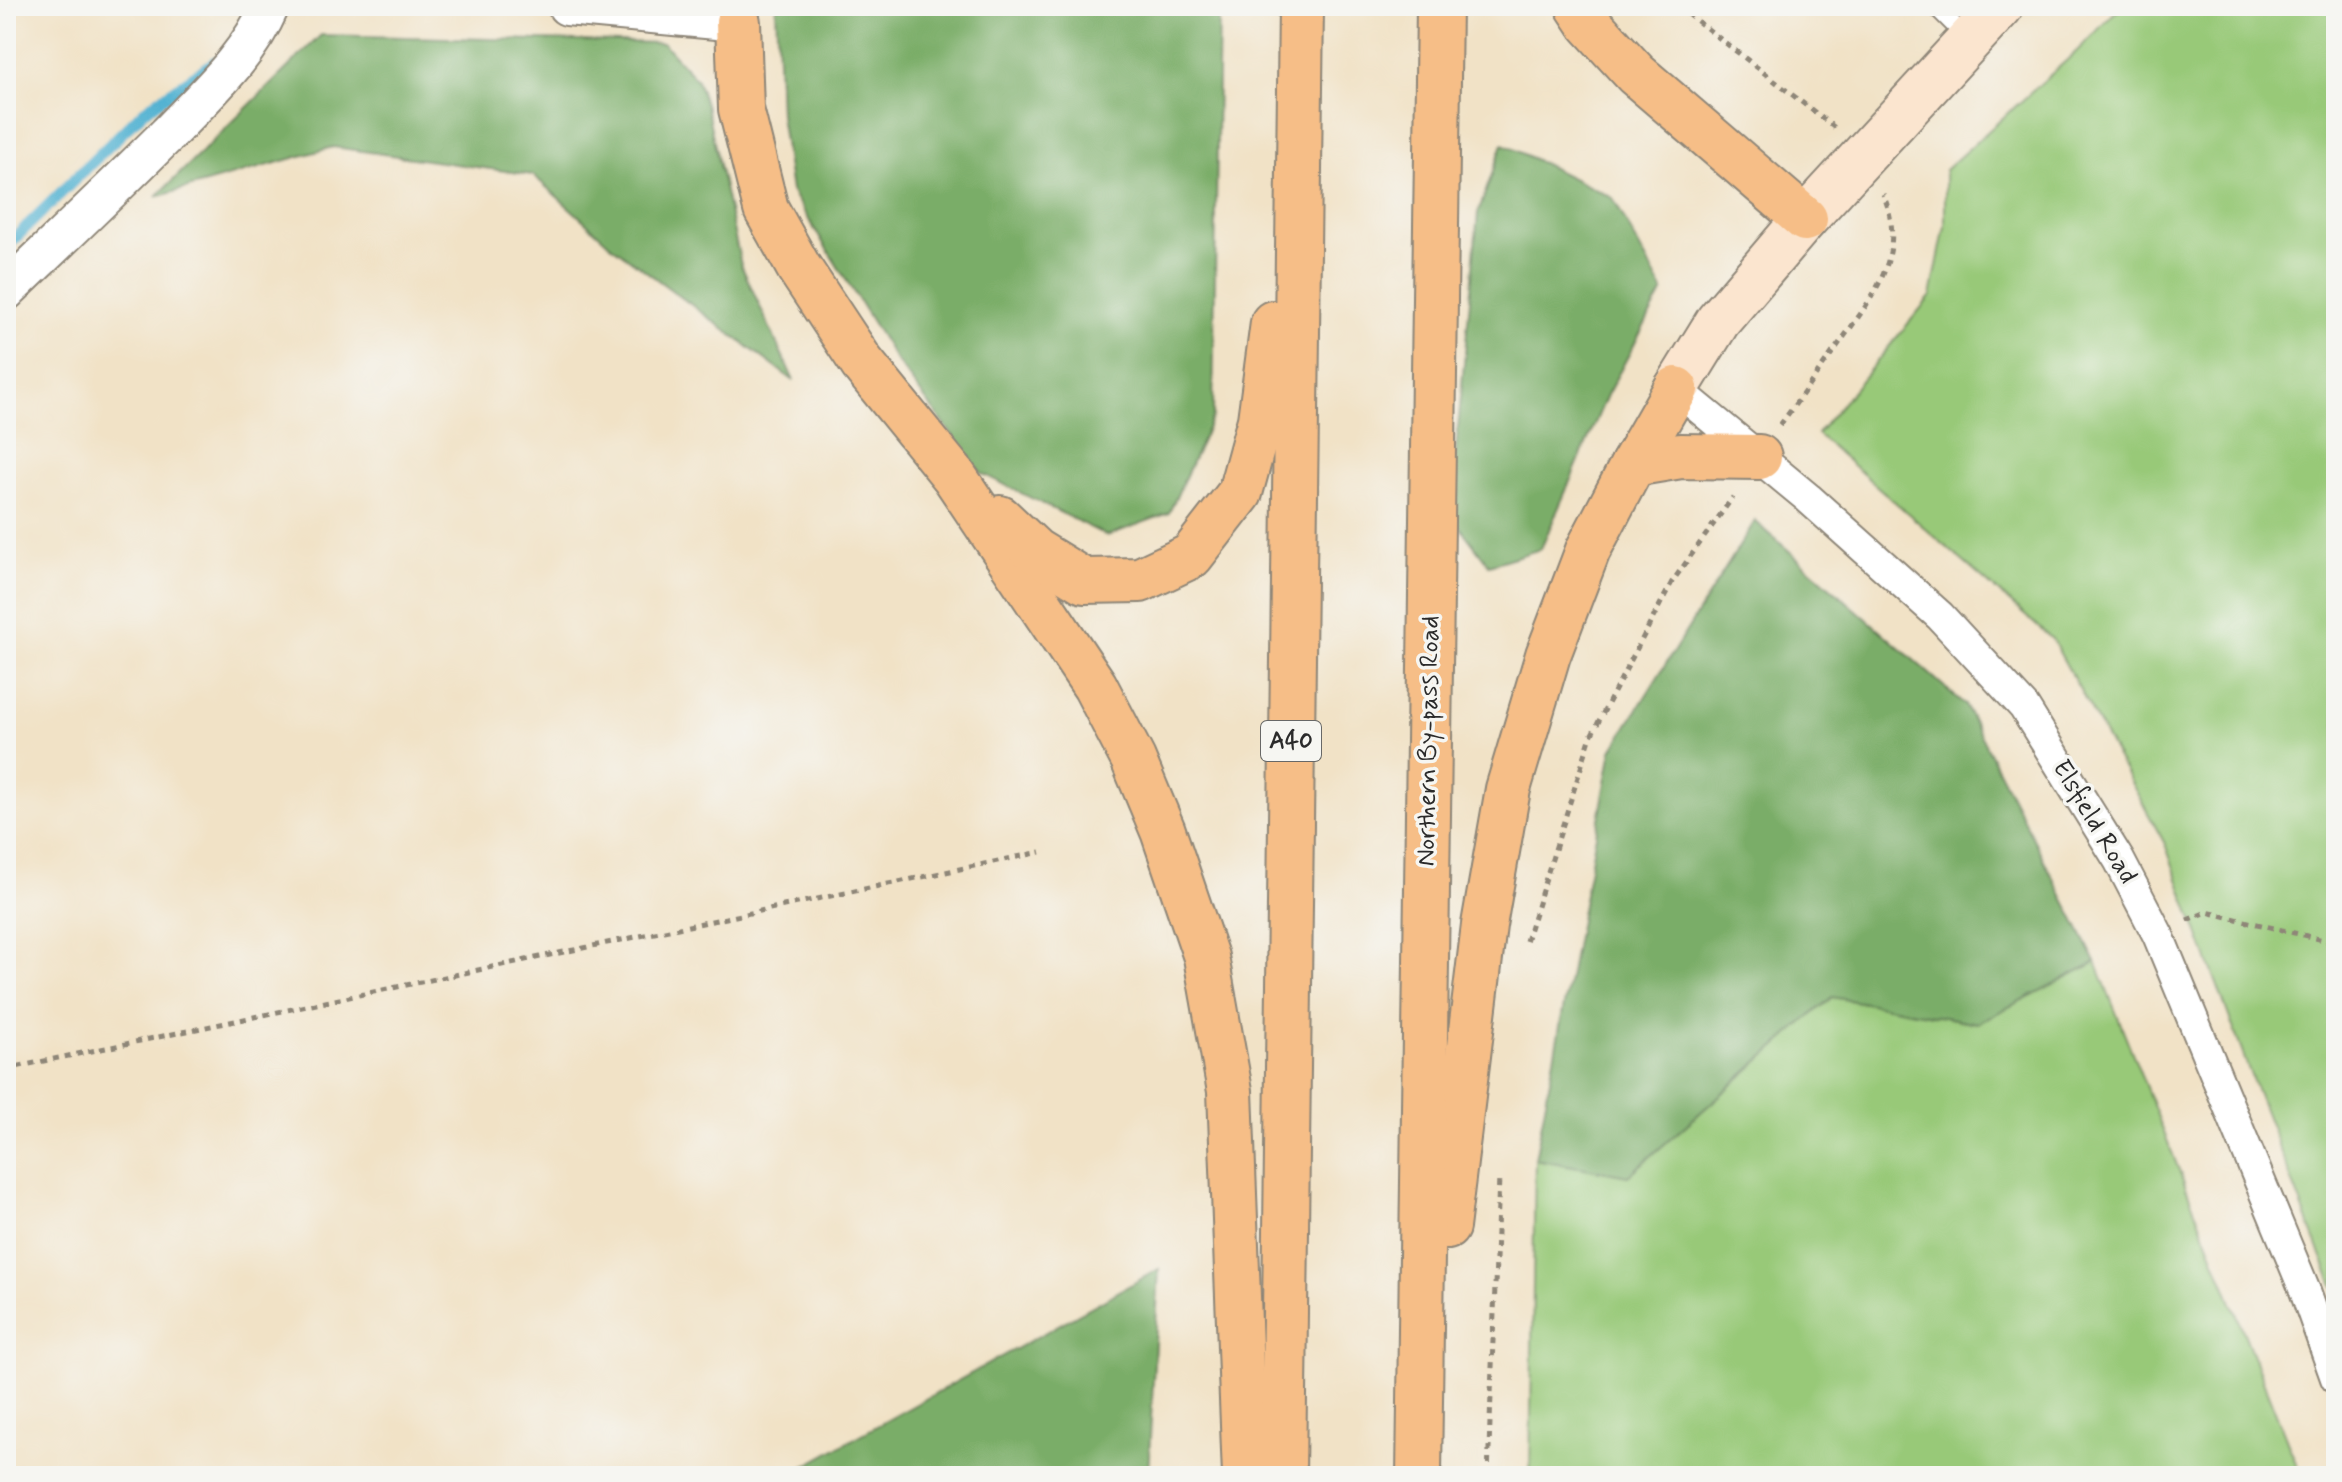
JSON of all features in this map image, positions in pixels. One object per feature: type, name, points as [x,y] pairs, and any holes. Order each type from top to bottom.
[{"type":"highway","name":"A40","points":[[1283,1476],[1301,6]]},
{"type":"highway","name":"Northern By-pass Road","points":[[1419,1466],[1439,6]]},
{"type":"highway","points":[[1578,6],[1590,24],[1636,74],[1805,219]]},
{"type":"highway","points":[[739,14],[741,109],[766,209],[799,268],[862,363],[954,476],[1101,698],[1133,759],[1163,831],[1206,957],[1230,1091],[1245,1476]]},
{"type":"highway","points":[[954,476],[1035,551],[1084,581],[1140,580],[1191,556],[1240,493],[1260,420],[1298,134]]},
{"type":"highway","points":[[1419,1466],[1484,925],[1508,789],[1553,642],[1588,550],[1676,389]]},
{"type":"highway","points":[[1633,464],[1766,446]]},
{"type":"main road","points":[[1676,389],[1718,321],[1805,219],[2001,6]]},
{"type":"street","points":[[6,291],[221,79],[258,33],[270,6]]},
{"type":"street","points":[[567,6],[739,14]]},
{"type":"street","name":"Elsfield Road","points":[[1676,389],[1766,446],[1940,616],[2024,707],[2119,860],[2158,935],[2304,1288],[2336,1378]]},
{"type":"lane","points":[[1935,6],[1970,42]]},
{"type":"path","points":[[1678,6],[1846,137]]},
{"type":"path","points":[[1766,446],[1878,289],[1889,258],[1892,229],[1882,191]]},
{"type":"path","points":[[1523,952],[1591,736],[1672,582],[1734,495]]},
{"type":"path","points":[[6,1069],[1041,852]]},
{"type":"path","points":[[2158,935],[2207,912],[2336,943]]},
{"type":"path","points":[[1488,1476],[1499,1176]]},
{"type":"green space","points":[[776,6],[1219,6],[1213,416],[1169,513],[1107,536],[981,473],[895,359],[791,191],[780,115]]},
{"type":"green space","points":[[2121,6],[2336,6],[2336,1293],[2165,844],[2052,639],[1817,434],[1931,296],[1945,226],[1945,170],[2078,50]]},
{"type":"green space","points":[[321,35],[663,43],[697,80],[707,110],[741,265],[794,381],[612,246],[533,175],[333,147],[156,197]]},
{"type":"green space","points":[[1503,144],[1613,198],[1663,291],[1607,395],[1541,549],[1489,565],[1450,514],[1478,213]]},
{"type":"green space","points":[[1755,521],[1965,705],[2096,962],[1978,1023],[1832,997],[1628,1176],[1535,1159],[1612,750]]},
{"type":"green space","points":[[2096,962],[2301,1476],[1530,1476],[1535,1159],[1628,1176],[1832,997],[1977,1023]]},
{"type":"green space","points":[[1159,1269],[1148,1476],[787,1476]]},
{"type":"waterway","points":[[6,247],[144,111],[215,62]]}]
